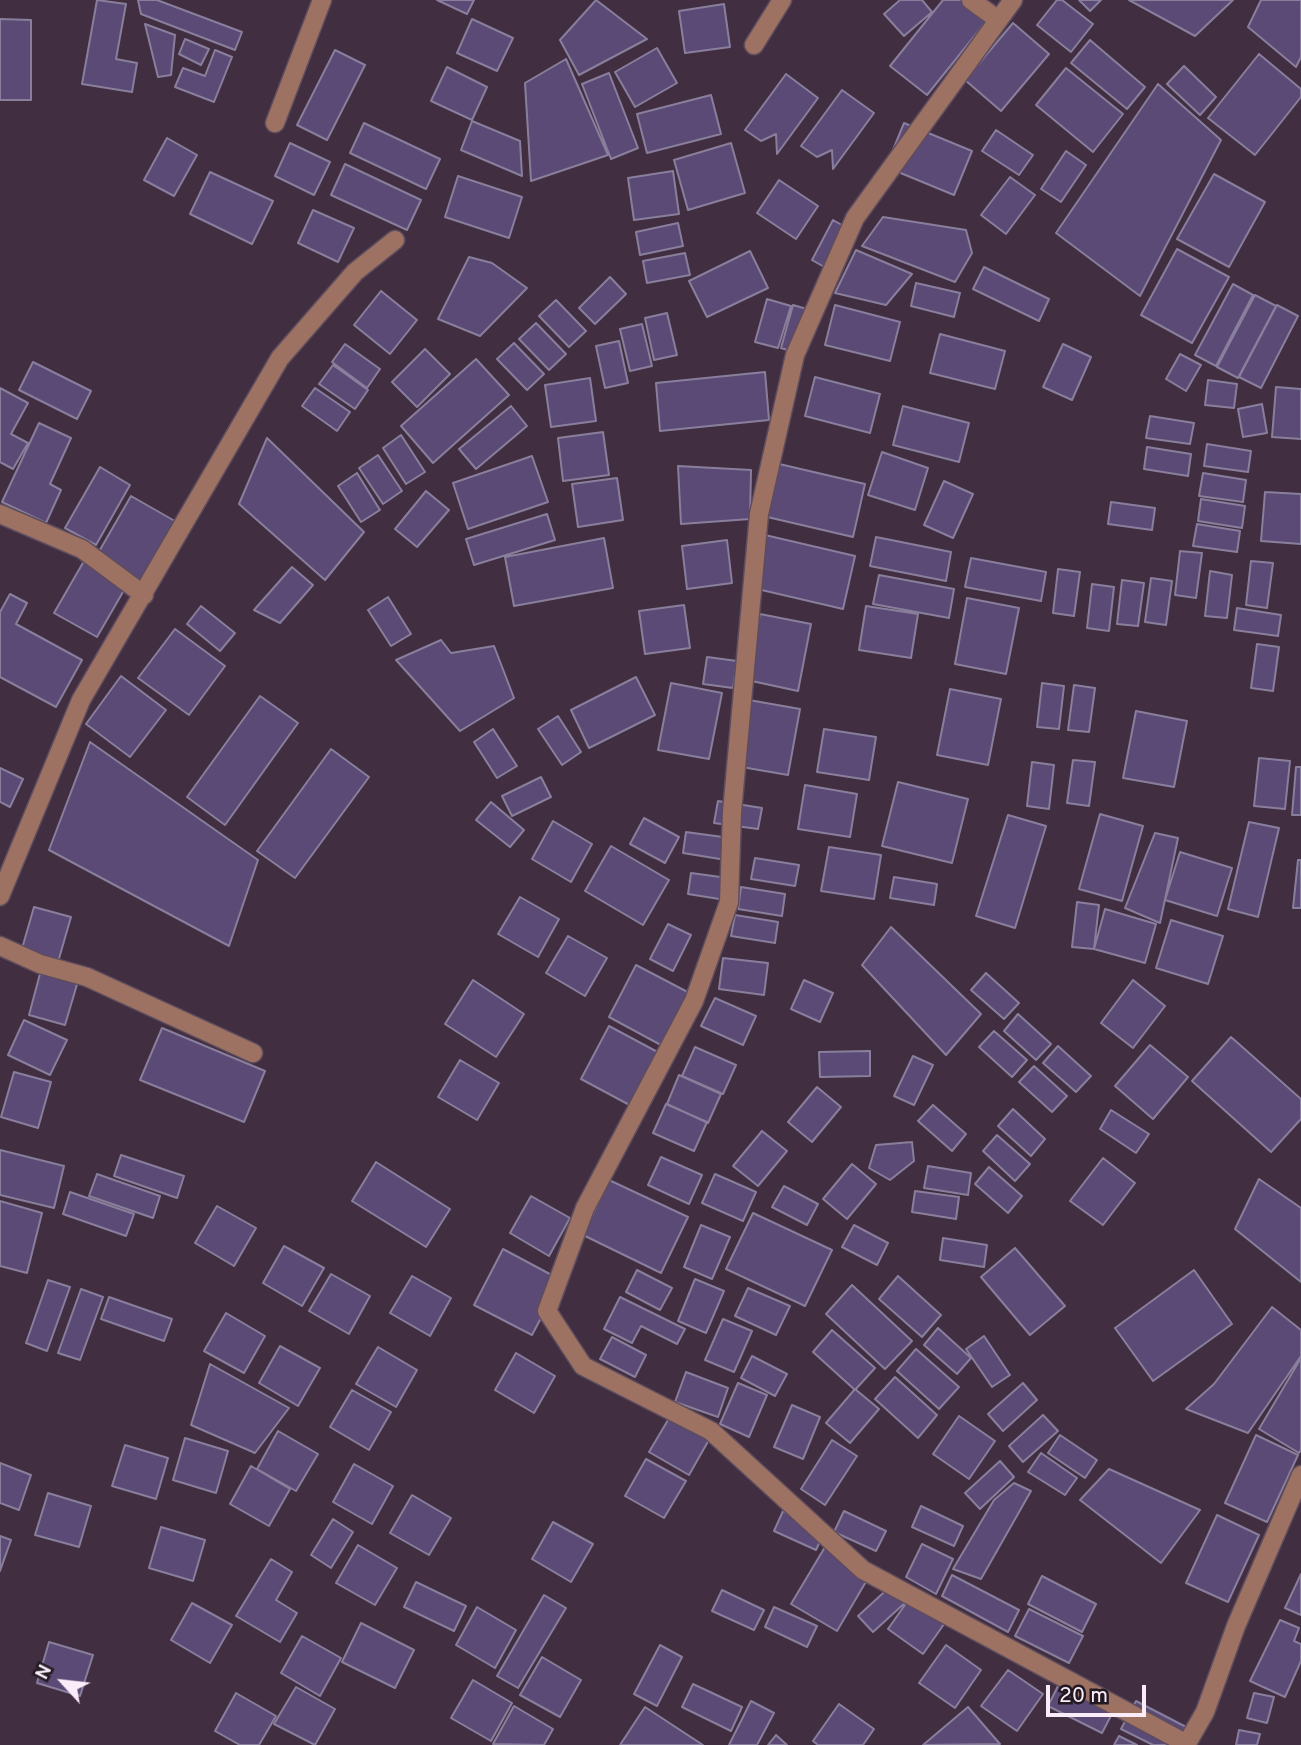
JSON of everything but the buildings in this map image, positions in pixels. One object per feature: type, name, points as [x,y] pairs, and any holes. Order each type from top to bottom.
[{"type":"street","points":[[275,123],[322,0]]},
{"type":"street","points":[[754,45],[782,0]]},
{"type":"street","points":[[971,0],[997,19]]},
{"type":"street","points":[[1013,0],[855,218],[795,355],[759,514],[732,812],[729,902],[694,1001],[585,1209],[547,1311],[583,1366],[711,1431],[863,1570],[1186,1745],[1205,1712],[1236,1626],[1301,1475]]},
{"type":"street","points":[[0,896],[81,700],[280,358],[355,272],[395,240]]},
{"type":"street","points":[[0,513],[82,549],[144,595]]},
{"type":"street","points":[[0,946],[40,964],[87,977],[253,1053]]}]
